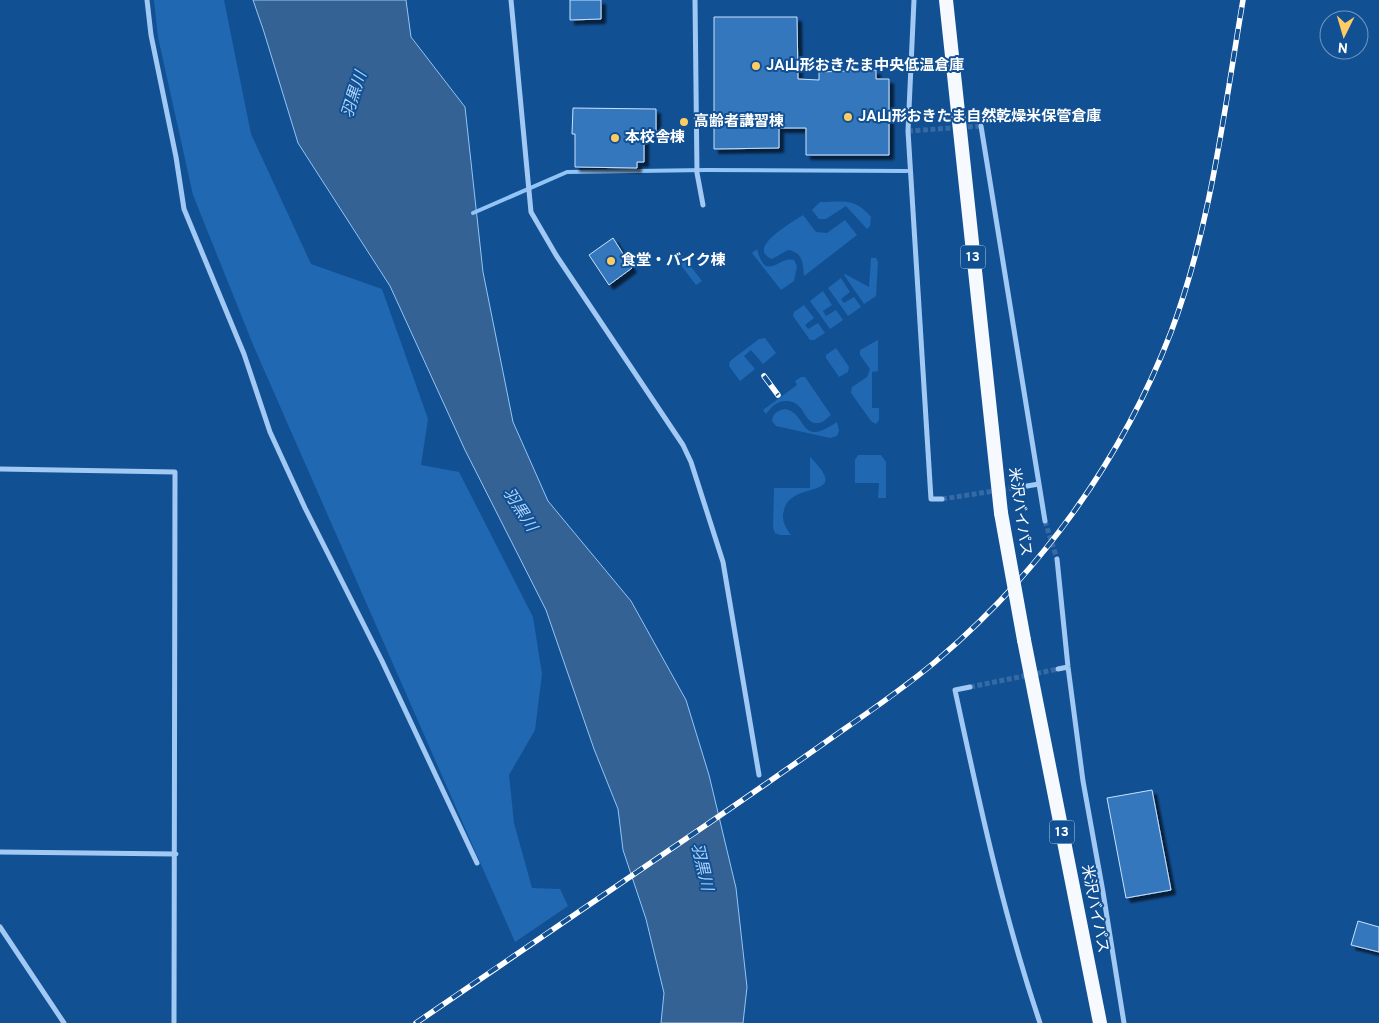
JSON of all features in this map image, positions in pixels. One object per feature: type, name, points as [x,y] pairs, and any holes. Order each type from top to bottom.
[{"type":"highway","name":"米沢バイパス","points":[[946,0],[1001,513],[1024,640],[1100,1023]]},
{"type":"street","points":[[147,0],[151,35],[176,156],[184,209],[244,354],[270,432],[305,508],[382,661],[476,862]]},
{"type":"street","points":[[511,0],[531,212],[556,255],[683,445],[690,462],[723,562],[759,775]]},
{"type":"street","points":[[695,0],[697,172],[703,205]]},
{"type":"street","points":[[914,0],[909,141],[931,499],[942,499]]},
{"type":"street","points":[[981,126],[1045,521]]},
{"type":"street","points":[[0,469],[175,472],[176,854],[174,1023]]},
{"type":"street","points":[[1027,486],[1039,484]]},
{"type":"street","points":[[1057,560],[1068,667],[1083,781],[1124,1023]]},
{"type":"street","points":[[1058,669],[1068,667]]},
{"type":"street","points":[[970,686],[955,690],[985,831],[1022,971],[1040,1023]]},
{"type":"street","points":[[0,852],[176,854]]},
{"type":"street","points":[[0,927],[64,1023]]},
{"type":"shaded area","points":[[154,0],[224,0],[251,134],[311,264],[382,289],[428,419],[421,465],[459,472],[533,617],[542,674],[535,730],[509,775],[514,823],[532,888],[560,889],[568,906],[515,942],[254,347],[193,195],[158,37]]},
{"type":"shaded area","points":[[842,201],[854,203],[871,217],[870,226],[867,229],[846,206],[826,219],[819,219],[812,210],[820,202]]},
{"type":"shaded area","points":[[803,215],[816,232],[827,233],[845,220],[857,235],[804,276],[801,259],[797,253],[788,250],[772,259],[765,254],[764,248],[767,242],[782,229]]},
{"type":"shaded area","points":[[757,249],[764,265],[769,267],[783,261],[794,260],[797,266],[794,281],[781,290],[752,253]]},
{"type":"shaded area","points":[[682,255],[702,281],[696,285],[677,260]]},
{"type":"shaded area","points":[[871,258],[876,258],[878,262],[876,296],[864,304],[844,275],[869,287]]},
{"type":"shaded area","points":[[841,278],[850,292],[841,299],[844,303],[854,297],[861,307],[848,316],[828,288]]},
{"type":"shaded area","points":[[823,291],[832,305],[823,311],[826,316],[836,310],[843,320],[830,329],[810,301]]},
{"type":"shaded area","points":[[804,305],[814,318],[805,325],[808,329],[818,323],[825,333],[814,340],[810,340],[793,316],[794,312]]},
{"type":"shaded area","points":[[765,338],[776,353],[763,364],[751,350],[744,356],[755,369],[740,381],[729,366],[730,361],[759,339]]},
{"type":"shaded area","points":[[878,340],[878,371],[872,372],[872,408],[879,408],[879,420],[876,424],[871,421],[851,393],[852,387],[867,377],[870,369],[860,355],[860,350]]},
{"type":"shaded area","points":[[836,348],[849,367],[848,372],[839,377],[826,358],[826,355]]},
{"type":"shaded area","points":[[805,377],[831,415],[822,422],[813,422],[809,420],[800,407],[791,401],[779,402],[766,414],[763,410],[797,385],[795,381]]},
{"type":"shaded area","points":[[785,409],[792,412],[809,431],[816,432],[837,422],[839,431],[837,436],[830,438],[776,426],[772,421],[774,414]]},
{"type":"shaded area","points":[[858,455],[881,455],[886,462],[886,498],[878,498],[879,483],[855,483],[855,460]]},
{"type":"shaded area","points":[[810,457],[822,471],[825,479],[823,485],[797,495],[789,501],[784,510],[783,520],[791,535],[775,533],[773,528],[774,488],[810,488]]},
{"type":"water","name":"羽黒川","points":[[253,0],[406,0],[411,37],[465,107],[483,272],[513,422],[548,501],[631,601],[686,700],[709,775],[736,888],[747,987],[743,1023],[661,1023],[664,993],[646,919],[623,850],[618,809],[594,749],[546,610],[465,450],[390,286],[298,143]]},
{"type":"building","points":[[570,0],[601,0],[601,19],[570,20]]},
{"type":"building","name":"JA山形おきたま中央低温倉庫","points":[[714,17],[797,17],[798,79],[819,80],[819,72],[876,70],[876,79],[889,79],[889,155],[806,155],[806,128],[779,128],[779,148],[714,149]]},
{"type":"building","name":"本校舎棟","points":[[573,108],[656,109],[656,135],[644,135],[644,162],[637,162],[637,168],[575,167],[575,134],[572,134]]},
{"type":"building","name":"食堂・バイク棟","points":[[613,238],[632,268],[609,285],[589,255]]},
{"type":"building","points":[[1152,790],[1171,890],[1126,898],[1107,798]]},
{"type":"building","points":[[1358,921],[1379,927],[1379,952],[1351,945]]},
{"type":"waterway","points":[[473,213],[567,172],[706,170],[907,171]]},
{"type":"tunnel","points":[[908,131],[981,126]]},
{"type":"tunnel","points":[[942,499],[1027,486]]},
{"type":"tunnel","points":[[1045,521],[1057,559]]},
{"type":"tunnel","points":[[970,687],[1058,669]]},
{"type":"railway","points":[[416,1023],[742,800],[900,689],[935,662],[973,628],[1042,553],[1074,512],[1128,425],[1151,379],[1171,332],[1185,292],[1206,210],[1215,168],[1243,0]]},
{"type":"railway","points":[[764,376],[778,395]]},
{"type":"place","name":"JA山形おきたま中央低温倉庫","points":[[756,66]]},
{"type":"place","name":"JA山形おきたま自然乾燥米保管倉庫","points":[[848,117]]},
{"type":"place","name":"高齢者講習棟","points":[[684,122]]},
{"type":"place","name":"本校舎棟","points":[[615,138]]},
{"type":"place","name":"食堂・バイク棟","points":[[611,261]]}]
